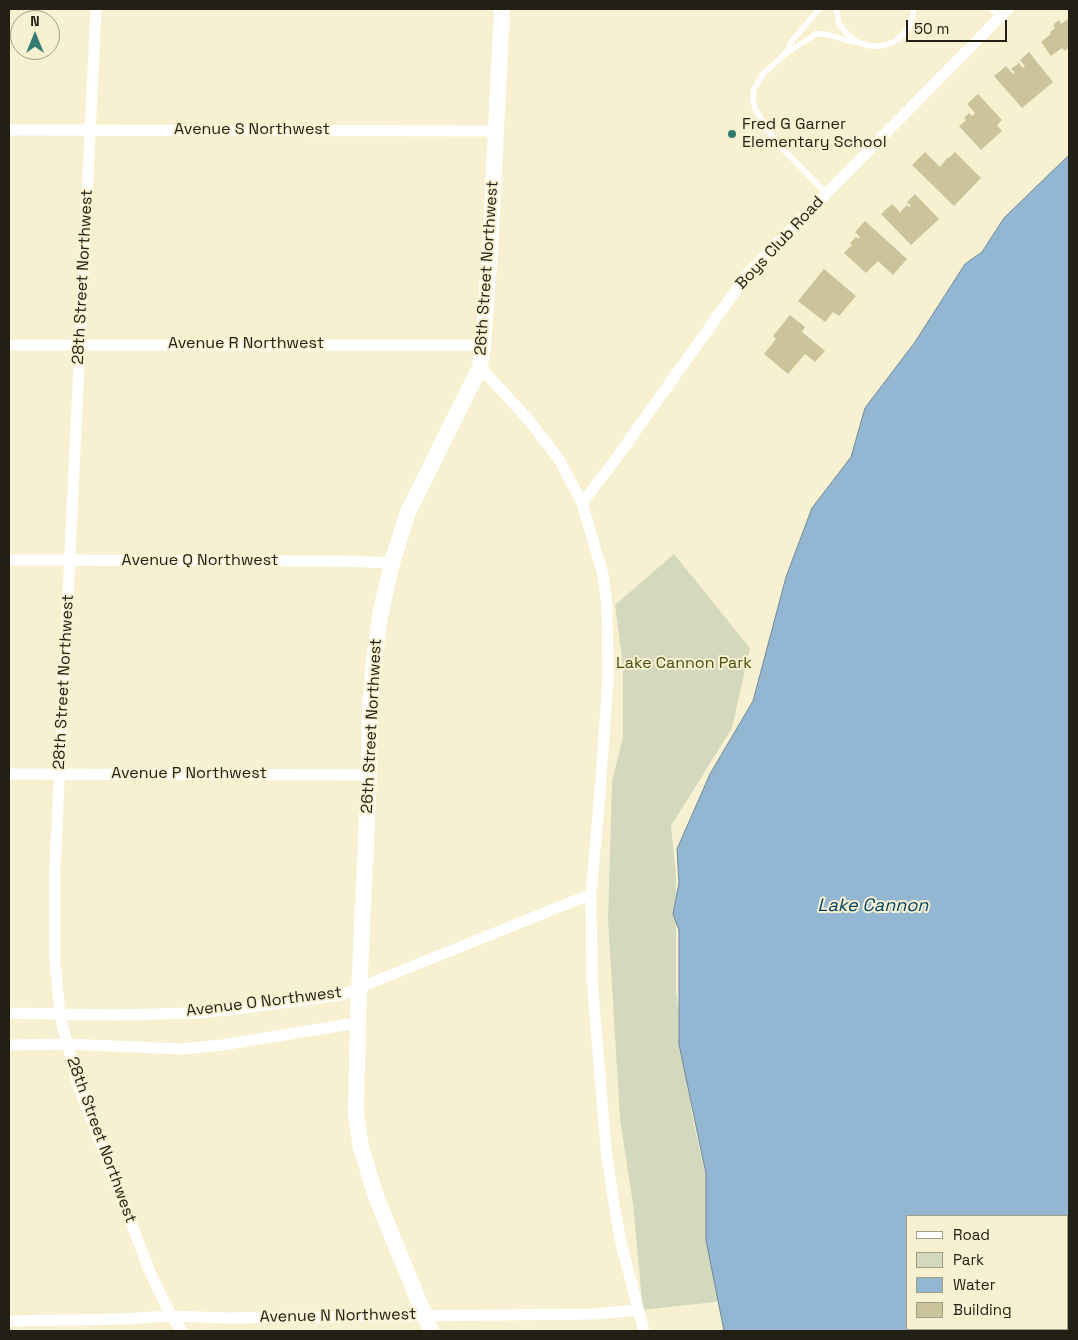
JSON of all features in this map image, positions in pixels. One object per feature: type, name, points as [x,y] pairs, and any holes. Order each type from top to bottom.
[{"type":"street","name":"28th Street Northwest","points":[[96,9],[69,561],[54,919],[55,961],[60,1015],[77,1082],[150,1272],[171,1316],[182,1331]]},
{"type":"street","name":"26th Street Northwest","points":[[432,1331],[377,1199],[361,1148],[356,1114],[357,1024],[369,775],[370,710],[380,616],[392,563],[412,501],[480,367],[490,250],[502,9]]},
{"type":"street","name":"Boys Club Road","points":[[582,504],[749,272],[857,163],[1000,11]]},
{"type":"street","name":"Avenue S Northwest","points":[[9,130],[496,131]]},
{"type":"street","name":"Avenue R Northwest","points":[[9,345],[483,345]]},
{"type":"street","points":[[480,367],[526,417],[559,459],[582,504],[603,575],[608,638],[606,719],[591,894],[592,979],[606,1149],[618,1226],[644,1331]]},
{"type":"street","name":"Avenue Q Northwest","points":[[9,560],[344,561],[392,563]]},
{"type":"street","name":"Avenue P Northwest","points":[[9,774],[369,775]]},
{"type":"street","name":"Avenue O Northwest","points":[[9,1013],[60,1015],[197,1012],[228,1010],[341,995],[591,894]]},
{"type":"street","points":[[9,1044],[66,1044],[182,1049],[222,1045],[357,1024]]},
{"type":"street","name":"Avenue N Northwest","points":[[9,1321],[123,1319],[171,1316],[228,1318],[424,1314],[594,1314],[638,1310]]},
{"type":"lane","points":[[785,54],[792,41],[819,9]]},
{"type":"lane","points":[[836,9],[839,24],[857,42]]},
{"type":"lane","points":[[826,193],[775,141],[754,109],[754,89],[763,74],[785,54],[816,34],[826,34],[870,46],[882,46],[894,42],[904,34],[911,23],[914,9]]},
{"type":"green space","name":"Lake Cannon Park","points":[[674,554],[750,648],[732,728],[671,826],[676,874],[676,992],[692,1115],[733,1300],[643,1310],[633,1204],[620,1118],[608,920],[612,782],[623,737],[623,666],[615,605]]},
{"type":"water","name":"Lake Cannon","points":[[1069,155],[1069,1331],[724,1331],[706,1240],[706,1174],[679,1044],[679,930],[673,914],[679,883],[677,849],[710,774],[753,701],[786,577],[812,508],[851,457],[865,408],[915,342],[965,264],[982,252],[1004,218]]},
{"type":"building","points":[[1068,19],[1069,47],[1065,51],[1062,48],[1051,56],[1041,42],[1051,34],[1050,32],[1055,28],[1053,25],[1059,20],[1061,24]]},
{"type":"building","points":[[1029,52],[1053,82],[1022,108],[994,76],[1006,66],[1013,74],[1015,72],[1011,69],[1019,63],[1023,68],[1025,66],[1020,60]]},
{"type":"building","points":[[978,94],[1002,120],[997,125],[1002,131],[981,150],[959,126],[966,120],[964,118],[969,113],[972,116],[975,113],[967,104]]},
{"type":"building","points":[[925,152],[940,167],[955,152],[981,178],[954,206],[912,165]]},
{"type":"building","points":[[915,194],[939,219],[911,245],[881,214],[892,204],[901,213],[907,205],[911,206],[907,202]]},
{"type":"building","points":[[865,221],[907,259],[893,275],[878,261],[866,273],[844,253],[852,245],[850,243],[856,237],[858,239],[860,237],[855,232]]},
{"type":"building","points":[[824,269],[856,296],[839,316],[833,312],[825,322],[798,301]]},
{"type":"building","points":[[790,315],[805,327],[802,332],[825,351],[815,362],[805,354],[788,374],[764,354],[776,339],[773,336]]},
{"type":"place","name":"Fred G Garner Elementary School","points":[[732,134]]}]
